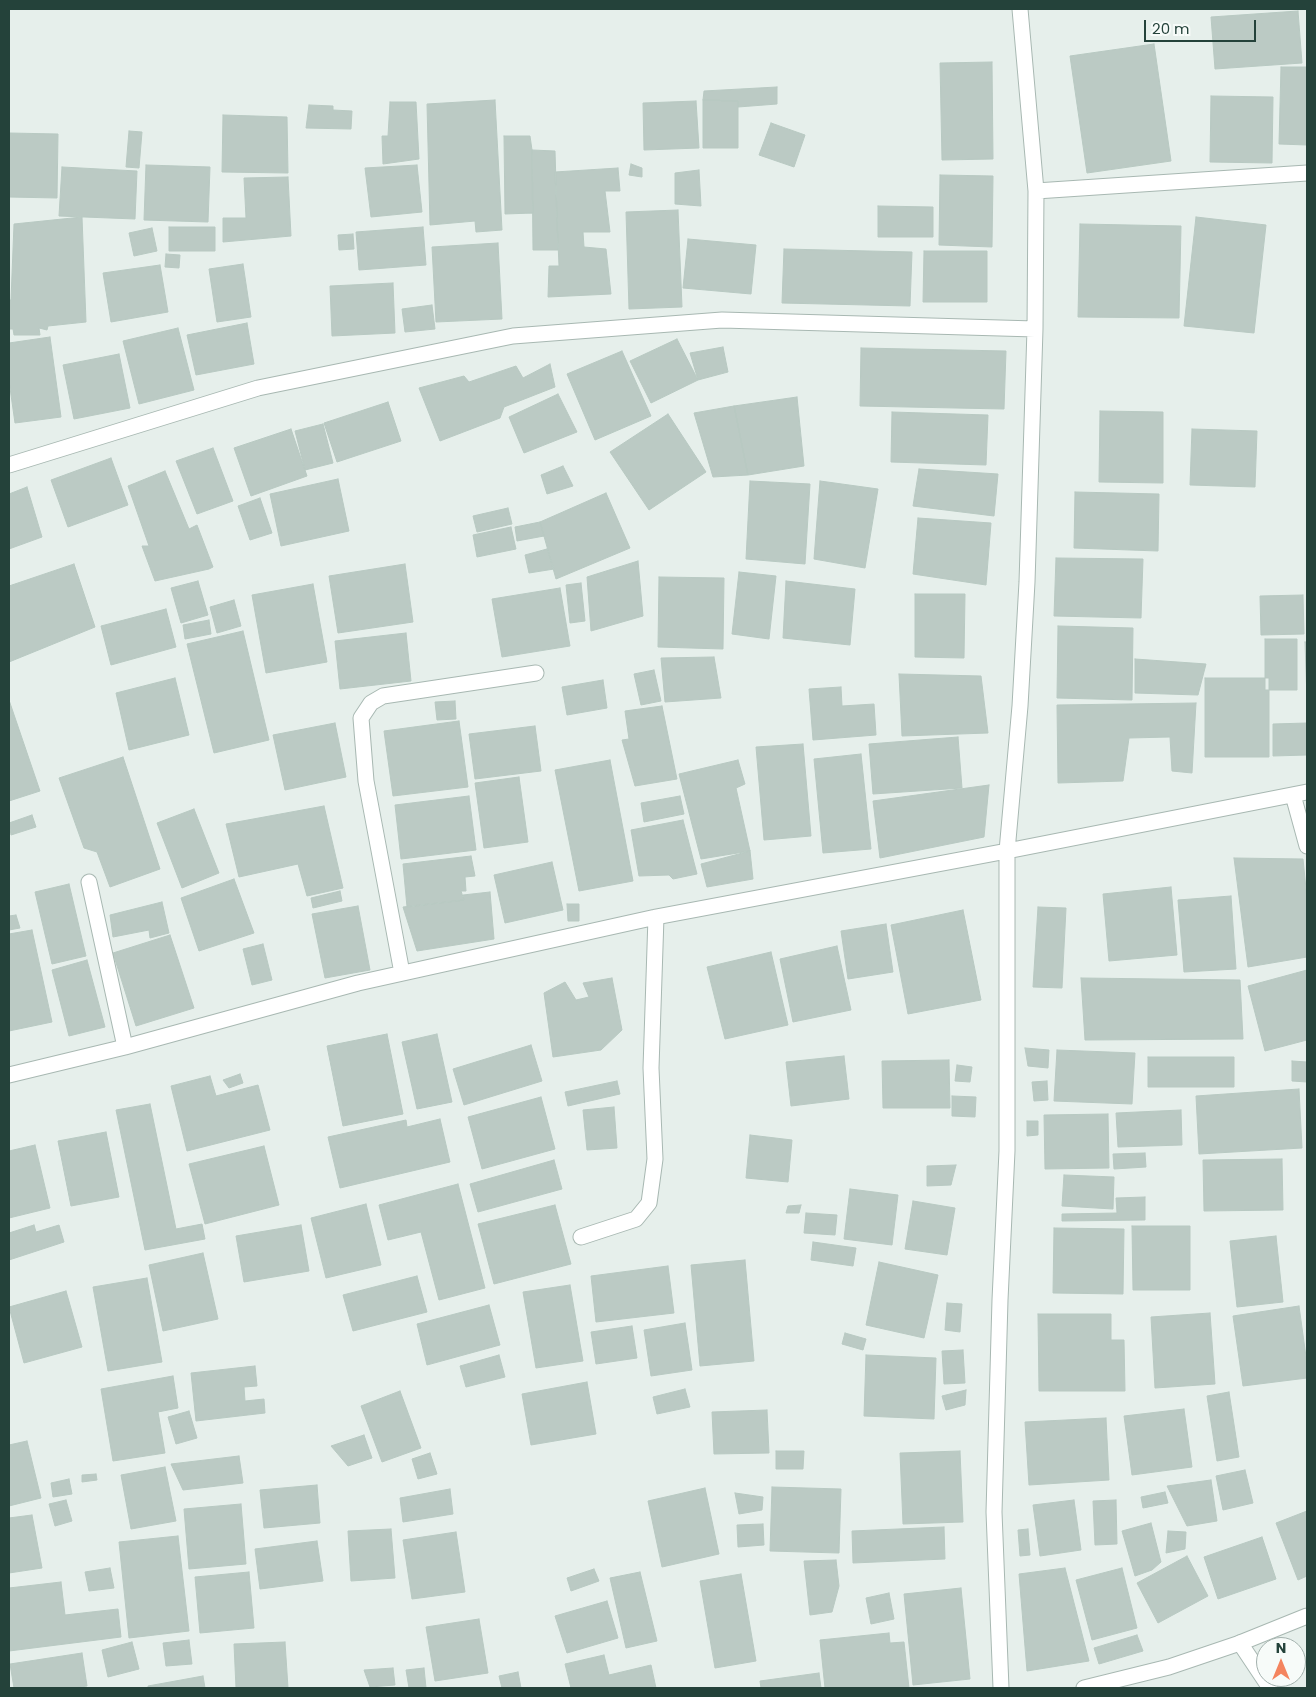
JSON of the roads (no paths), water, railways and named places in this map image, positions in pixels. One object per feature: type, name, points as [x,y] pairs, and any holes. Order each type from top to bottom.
[{"type":"street","points":[[1001,1688],[994,1512],[1000,1300],[1007,1151],[1007,851],[1020,706],[1027,591],[1035,329],[1036,191],[1020,9]]},
{"type":"street","points":[[1036,191],[1307,173]]},
{"type":"street","points":[[9,465],[258,388],[513,336],[722,320],[1035,329]]},
{"type":"street","points":[[402,974],[366,781],[361,718],[370,703],[384,696],[536,673]]},
{"type":"street","points":[[9,1075],[125,1047],[358,983],[656,917],[1007,851],[1300,793],[1307,846]]},
{"type":"street","points":[[88,882],[125,1047]]},
{"type":"street","points":[[581,1238],[636,1219],[649,1203],[655,1159],[651,1068],[656,917]]},
{"type":"street","points":[[1084,1688],[1169,1667],[1240,1643],[1307,1616]]},
{"type":"street","points":[[1240,1643],[1270,1688]]}]
